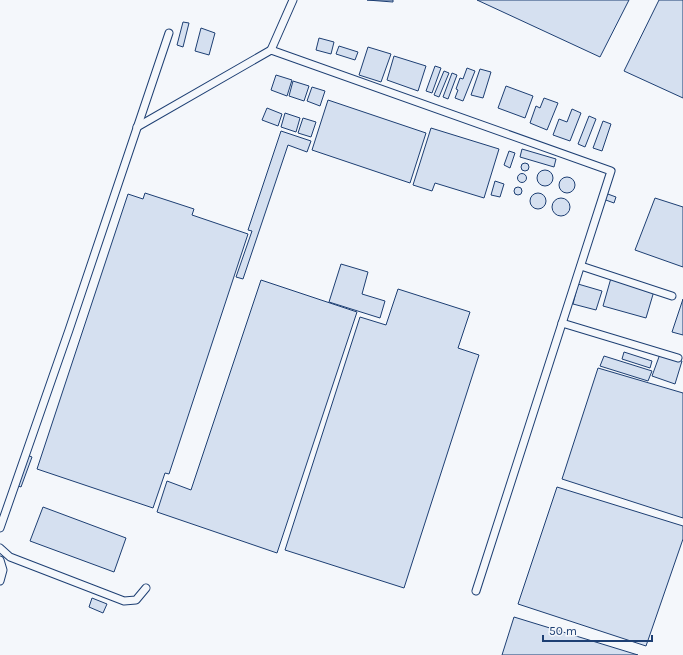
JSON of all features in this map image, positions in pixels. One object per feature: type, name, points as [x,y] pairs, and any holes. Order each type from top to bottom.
[{"type":"lane","points":[[137,127],[271,50],[293,0]]},
{"type":"lane","points":[[0,528],[169,33]]},
{"type":"lane","points":[[271,50],[611,171],[476,591]]},
{"type":"lane","points":[[581,266],[672,296]]},
{"type":"lane","points":[[562,323],[678,358]]},
{"type":"lane","points":[[0,548],[10,557],[124,601],[136,600],[146,588]]},
{"type":"lane","points":[[0,560],[3,570],[0,581]]},
{"type":"building","points":[[367,0],[393,0],[393,2]]},
{"type":"building","points":[[477,0],[629,0],[600,57]]},
{"type":"building","points":[[659,0],[683,0],[683,98],[624,71]]},
{"type":"building","points":[[183,22],[189,23],[183,47],[177,45]]},
{"type":"building","points":[[201,28],[215,33],[209,55],[195,51]]},
{"type":"building","points":[[319,38],[334,42],[331,54],[316,50]]},
{"type":"building","points":[[339,46],[358,52],[355,60],[336,54]]},
{"type":"building","points":[[368,47],[391,54],[381,82],[359,75]]},
{"type":"building","points":[[394,56],[426,66],[418,91],[387,80]]},
{"type":"building","points":[[435,66],[441,68],[432,93],[426,91]]},
{"type":"building","points":[[467,68],[475,71],[463,101],[455,98],[458,90],[456,89],[460,78],[463,79]]},
{"type":"building","points":[[480,69],[491,72],[483,98],[471,95]]},
{"type":"building","points":[[444,71],[449,73],[439,97],[434,95]]},
{"type":"building","points":[[452,73],[457,75],[448,99],[443,97]]},
{"type":"building","points":[[276,75],[292,80],[287,96],[271,90]]},
{"type":"building","points":[[293,81],[309,86],[304,101],[289,96]]},
{"type":"building","points":[[506,86],[533,96],[525,118],[498,108]]},
{"type":"building","points":[[312,87],[325,91],[320,106],[307,101]]},
{"type":"building","points":[[544,98],[558,103],[547,130],[530,123],[536,106],[540,108]]},
{"type":"building","points":[[328,100],[426,133],[410,183],[312,150]]},
{"type":"building","points":[[267,108],[282,114],[278,126],[262,120]]},
{"type":"building","points":[[572,109],[581,113],[570,141],[553,135],[559,119],[567,122]]},
{"type":"building","points":[[285,113],[300,118],[296,132],[281,127]]},
{"type":"building","points":[[589,116],[596,119],[585,147],[578,144]]},
{"type":"building","points":[[303,118],[316,122],[311,137],[298,133]]},
{"type":"building","points":[[603,121],[611,124],[602,151],[593,148]]},
{"type":"building","points":[[431,128],[499,149],[484,198],[435,183],[432,191],[413,185]]},
{"type":"building","points":[[281,131],[311,141],[307,152],[288,145],[243,279],[236,277],[252,231],[248,230]]},
{"type":"building","points":[[522,149],[556,159],[554,167],[520,157]]},
{"type":"building","points":[[509,151],[515,153],[510,168],[504,165]]},
{"type":"building","points":[[523,163],[527,163],[529,167],[527,171],[523,171],[521,169],[521,165]]},
{"type":"building","points":[[545,170],[551,172],[553,178],[551,184],[545,186],[539,184],[537,178],[539,172]]},
{"type":"building","points":[[520,174],[524,174],[526,178],[524,182],[520,182],[518,180],[518,176]]},
{"type":"building","points":[[564,177],[570,177],[575,182],[573,191],[570,193],[564,193],[559,188],[559,182]]},
{"type":"building","points":[[495,181],[504,184],[500,197],[491,195]]},
{"type":"building","points":[[518,187],[521,188],[521,194],[518,195],[515,194],[514,191],[515,188]]},
{"type":"building","points":[[145,193],[194,209],[192,215],[248,234],[169,474],[165,473],[153,508],[37,469],[128,194],[143,199]]},
{"type":"building","points":[[535,193],[541,193],[546,198],[544,207],[541,209],[535,209],[530,204],[530,198]]},
{"type":"building","points":[[605,193],[616,197],[614,203],[603,199]]},
{"type":"building","points":[[561,198],[567,201],[570,207],[567,213],[561,216],[555,213],[552,207],[555,201]]},
{"type":"building","points":[[655,198],[683,207],[683,267],[635,250]]},
{"type":"building","points":[[341,264],[368,272],[362,294],[385,301],[380,318],[329,302]]},
{"type":"building","points":[[611,278],[654,291],[646,318],[603,306]]},
{"type":"building","points":[[261,280],[357,312],[277,553],[157,512],[167,481],[191,490]]},
{"type":"building","points":[[578,284],[602,291],[596,310],[573,304]]},
{"type":"building","points":[[398,289],[470,312],[458,348],[479,355],[404,588],[285,550],[360,317],[386,325]]},
{"type":"building","points":[[683,299],[683,335],[672,332]]},
{"type":"building","points":[[624,352],[652,361],[650,368],[622,359]]},
{"type":"building","points":[[660,354],[682,361],[675,384],[652,376]]},
{"type":"building","points":[[604,356],[652,371],[648,381],[600,366]]},
{"type":"building","points":[[598,368],[683,393],[683,518],[562,479]]},
{"type":"building","points":[[27,455],[32,457],[21,487],[16,485]]},
{"type":"building","points":[[557,487],[683,526],[683,539],[646,646],[518,604]]},
{"type":"building","points":[[43,507],[126,538],[114,572],[30,541]]},
{"type":"building","points":[[92,598],[107,604],[103,613],[89,607]]},
{"type":"building","points":[[514,617],[638,655],[502,655]]}]
